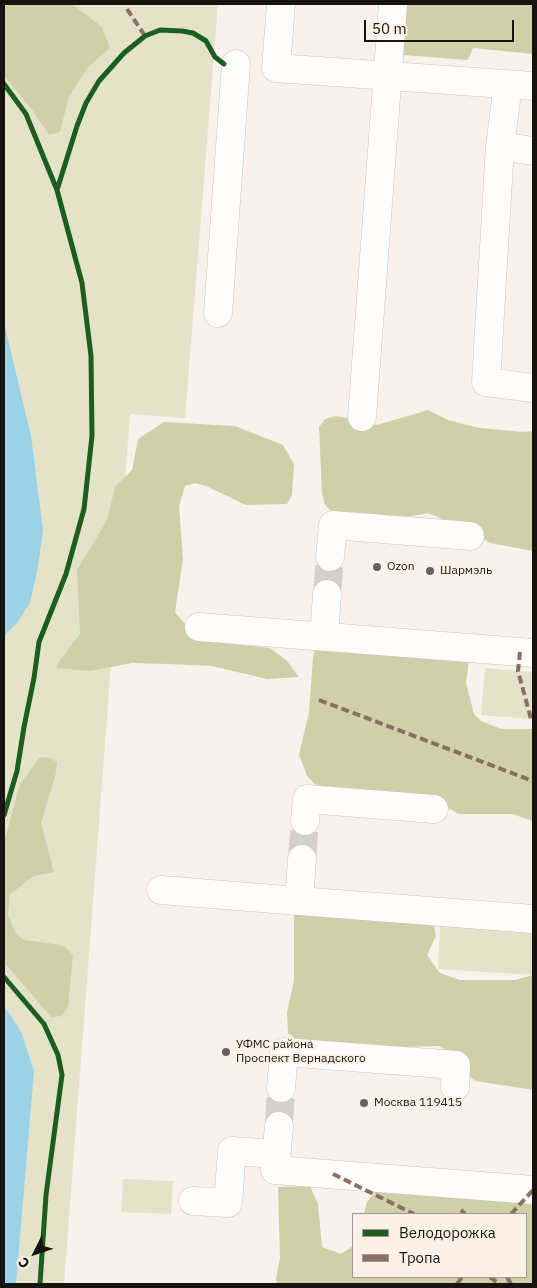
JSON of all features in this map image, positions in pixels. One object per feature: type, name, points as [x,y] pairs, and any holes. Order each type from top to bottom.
[{"type":"lane","points":[[276,68],[281,4]]},
{"type":"lane","points":[[362,417],[393,4]]},
{"type":"lane","points":[[218,313],[230,64],[521,86],[500,146],[486,382],[533,388]]},
{"type":"lane","points":[[500,146],[533,151]]},
{"type":"lane","points":[[330,557],[333,525],[470,536]]},
{"type":"lane","points":[[324,637],[328,594]]},
{"type":"lane","points":[[199,627],[533,653]]},
{"type":"lane","points":[[305,821],[307,799],[434,808]]},
{"type":"lane","points":[[299,901],[302,859]]},
{"type":"lane","points":[[161,890],[533,919]]},
{"type":"lane","points":[[281,1088],[284,1052],[456,1065],[455,1087]]},
{"type":"lane","points":[[279,1126],[275,1170],[533,1190]]},
{"type":"lane","points":[[193,1201],[228,1203],[232,1151],[276,1154]]},
{"type":"green space","points":[[4,4],[218,4],[185,418],[130,414],[64,1284],[4,1284]]},
{"type":"green space","points":[[4,4],[72,4],[102,27],[110,48],[88,67],[69,96],[60,132],[49,135],[33,111],[4,76]]},
{"type":"green space","points":[[407,4],[533,4],[533,54],[473,48],[468,60],[403,55]]},
{"type":"green space","points":[[428,410],[448,420],[479,428],[523,432],[533,431],[533,551],[490,543],[470,530],[428,513],[376,523],[343,522],[325,505],[322,494],[319,427],[325,419],[336,416],[377,425]]},
{"type":"green space","points":[[164,422],[235,426],[283,445],[294,464],[292,495],[287,504],[246,505],[206,486],[195,483],[185,486],[179,506],[183,559],[175,612],[195,636],[216,642],[270,648],[287,661],[299,677],[267,679],[212,666],[168,664],[132,663],[90,671],[56,668],[80,634],[77,570],[107,520],[115,487],[132,470],[138,439]]},
{"type":"green space","points":[[316,647],[469,660],[466,683],[474,714],[481,721],[501,729],[533,729],[533,821],[512,814],[458,814],[432,797],[346,794],[315,784],[307,776],[299,754],[309,713],[313,657]]},
{"type":"green space","points":[[485,668],[533,672],[533,719],[481,715]]},
{"type":"green space","points":[[49,757],[57,762],[56,773],[41,823],[54,872],[34,876],[10,894],[8,915],[16,934],[24,940],[65,947],[73,955],[68,1007],[62,1016],[51,1017],[4,962],[4,843],[20,784],[39,758]]},
{"type":"green space","points":[[294,910],[425,920],[434,925],[436,936],[427,955],[440,973],[460,980],[515,980],[533,975],[533,1090],[476,1081],[467,1075],[457,1056],[439,1046],[364,1048],[296,1039],[288,1033],[287,1012],[294,981]]},
{"type":"green space","points":[[440,923],[533,929],[533,975],[438,969]]},
{"type":"green space","points":[[123,1179],[173,1181],[171,1214],[121,1212]]},
{"type":"green space","points":[[310,1186],[318,1204],[322,1247],[341,1254],[352,1247],[352,1278],[527,1278],[527,1213],[364,1213],[367,1202],[379,1187],[479,1196],[533,1205],[533,1284],[277,1284],[276,1279],[280,1258],[278,1187]]},
{"type":"water","points":[[4,323],[31,436],[43,530],[38,567],[30,603],[16,624],[4,636]]},
{"type":"water","points":[[4,1007],[22,1034],[34,1071],[16,1284],[4,1284]]},
{"type":"tunnel","points":[[327,594],[330,557]]},
{"type":"tunnel","points":[[302,859],[305,821]]},
{"type":"tunnel","points":[[279,1126],[281,1088]]},
{"type":"marked path","points":[[127,9],[145,36]]},
{"type":"marked path","points":[[520,652],[518,671],[533,721]]},
{"type":"marked path","points":[[319,700],[533,781]]},
{"type":"marked path","points":[[333,1174],[412,1213]]},
{"type":"marked path","points":[[512,1213],[533,1190]]},
{"type":"marked path","points":[[461,1210],[464,1213]]},
{"type":"marked path","points":[[457,1284],[461,1278]]},
{"type":"marked path","points":[[491,1278],[499,1284]]},
{"type":"marked path","points":[[508,1278],[511,1284]]},
{"type":"cycle path","points":[[57,190],[86,103],[99,81],[124,53],[145,36],[160,30],[193,33],[206,41],[215,57],[224,64]]},
{"type":"cycle path","points":[[4,84],[26,114],[57,190],[82,283],[91,356],[92,436],[84,509],[66,574],[39,642],[17,771],[4,815]]},
{"type":"cycle path","points":[[4,977],[44,1024],[58,1055],[62,1075],[46,1195],[40,1284]]},
{"type":"place","name":"Ozon","points":[[377,567]]},
{"type":"place","name":"Шармэль","points":[[430,571]]},
{"type":"place","name":"УФМС района Проспект Вернадского","points":[[226,1052]]},
{"type":"place","name":"Москва 119415","points":[[364,1103]]}]
